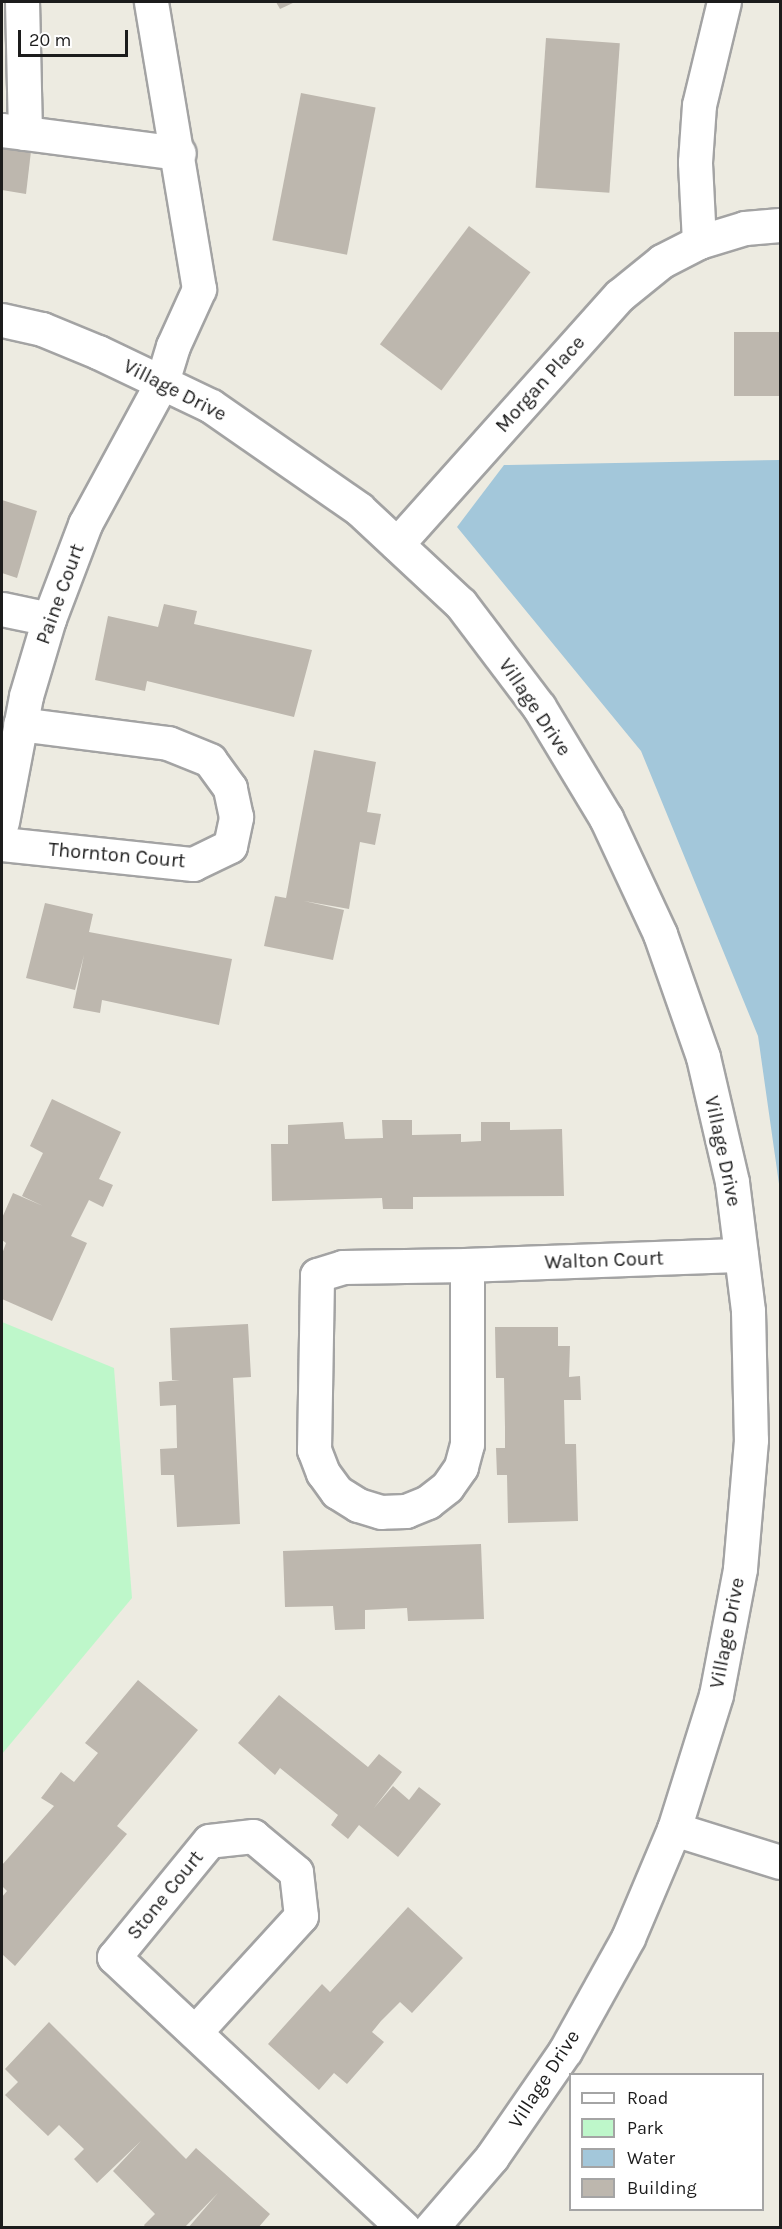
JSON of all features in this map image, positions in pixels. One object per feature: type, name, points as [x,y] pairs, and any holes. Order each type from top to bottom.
[{"type":"street","points":[[22,2],[14,131],[179,153]]},
{"type":"street","name":"Paine Court","points":[[2,822],[5,780],[49,619],[86,524],[162,382],[173,346],[200,289],[179,153],[151,2]]},
{"type":"street","points":[[699,242],[695,162],[699,105],[724,2]]},
{"type":"street","name":"Morgan Place","points":[[397,544],[620,295],[662,261],[699,242],[745,228],[780,225]]},
{"type":"street","name":"Village Drive","points":[[2,320],[42,329],[162,382],[257,436],[359,509],[461,604],[518,679],[606,818],[660,934],[703,1057],[732,1182],[748,1311],[751,1440],[740,1569],[716,1695],[674,1829],[628,1938],[566,2051],[492,2157],[431,2228]]},
{"type":"street","points":[[2,609],[49,619]]},
{"type":"street","name":"Thornton Court","points":[[2,844],[193,864],[230,846],[236,817],[230,788],[210,760],[168,743],[20,724]]},
{"type":"street","name":"Walton Court","points":[[467,1265],[467,1444],[461,1467],[447,1487],[428,1502],[406,1511],[381,1512],[357,1505],[338,1492],[322,1473],[314,1450],[317,1275],[343,1267],[741,1256]]},
{"type":"street","points":[[674,1829],[780,1862]]},
{"type":"street","name":"Stone Court","points":[[195,2032],[301,1916],[297,1872],[252,1836],[209,1841],[114,1957],[404,2228]]},
{"type":"green space","points":[[2,1322],[114,1368],[132,1598],[2,1754]]},
{"type":"water","points":[[780,460],[780,1191],[758,1036],[641,751],[457,527],[504,465]]},
{"type":"building","points":[[276,2],[295,2],[280,9]]},
{"type":"building","points":[[546,38],[620,43],[609,193],[536,188]]},
{"type":"building","points":[[301,93],[376,108],[347,255],[272,240]]},
{"type":"building","points":[[2,147],[31,151],[26,194],[2,190]]},
{"type":"building","points":[[469,226],[530,272],[441,391],[380,344]]},
{"type":"building","points":[[734,332],[780,332],[780,396],[734,396]]},
{"type":"building","points":[[2,500],[37,511],[17,578],[2,573]]},
{"type":"building","points":[[164,604],[197,611],[194,624],[312,650],[294,717],[147,681],[145,691],[95,680],[108,616],[158,627]]},
{"type":"building","points":[[314,750],[376,762],[367,812],[381,814],[375,845],[360,842],[349,909],[304,901],[344,910],[333,960],[264,946],[275,896],[286,898]]},
{"type":"building","points":[[45,903],[93,914],[89,932],[232,959],[219,1025],[102,1000],[100,1013],[73,1008],[84,955],[75,990],[26,978]]},
{"type":"building","points":[[52,1099],[121,1132],[99,1179],[113,1185],[103,1207],[89,1200],[71,1236],[87,1243],[52,1321],[2,1299],[2,1254],[6,1243],[2,1240],[2,1218],[13,1193],[43,1206],[22,1196],[43,1153],[30,1146]]},
{"type":"building","points":[[382,1120],[412,1120],[412,1135],[461,1134],[461,1142],[481,1141],[481,1122],[510,1122],[510,1130],[562,1129],[564,1196],[413,1197],[413,1209],[383,1209],[382,1198],[272,1201],[271,1144],[288,1144],[288,1125],[343,1122],[345,1139],[383,1138]]},
{"type":"building","points":[[248,1324],[251,1377],[233,1378],[240,1524],[177,1527],[174,1475],[161,1475],[160,1449],[177,1448],[176,1405],[160,1406],[159,1382],[180,1380],[172,1380],[170,1328]]},
{"type":"building","points":[[495,1327],[558,1327],[558,1346],[570,1346],[569,1377],[580,1376],[581,1400],[564,1400],[565,1444],[576,1444],[578,1521],[508,1523],[507,1475],[497,1475],[496,1448],[505,1448],[505,1428],[504,1378],[496,1378]]},
{"type":"building","points":[[481,1544],[484,1619],[408,1621],[407,1608],[365,1610],[365,1629],[335,1630],[333,1606],[285,1607],[283,1551]]},
{"type":"building","points":[[138,1680],[198,1730],[117,1826],[127,1834],[15,1966],[2,1954],[2,1897],[7,1891],[2,1886],[2,1865],[54,1806],[41,1798],[61,1772],[74,1782],[98,1753],[85,1743]]},
{"type":"building","points":[[279,1695],[368,1767],[379,1754],[402,1772],[374,1808],[393,1786],[409,1800],[419,1787],[441,1804],[398,1857],[359,1825],[348,1839],[331,1825],[338,1815],[280,1768],[275,1775],[238,1743]]},
{"type":"building","points":[[408,1907],[463,1958],[412,2013],[400,2002],[381,2021],[372,2032],[384,2042],[347,2084],[334,2073],[319,2090],[268,2044],[322,1984],[330,1992]]},
{"type":"building","points":[[49,2022],[186,2159],[196,2148],[270,2214],[258,2228],[188,2228],[218,2193],[184,2228],[146,2228],[144,2225],[155,2214],[113,2171],[141,2141],[97,2183],[74,2159],[84,2149],[59,2125],[48,2136],[5,2095],[18,2082],[5,2069]]}]
